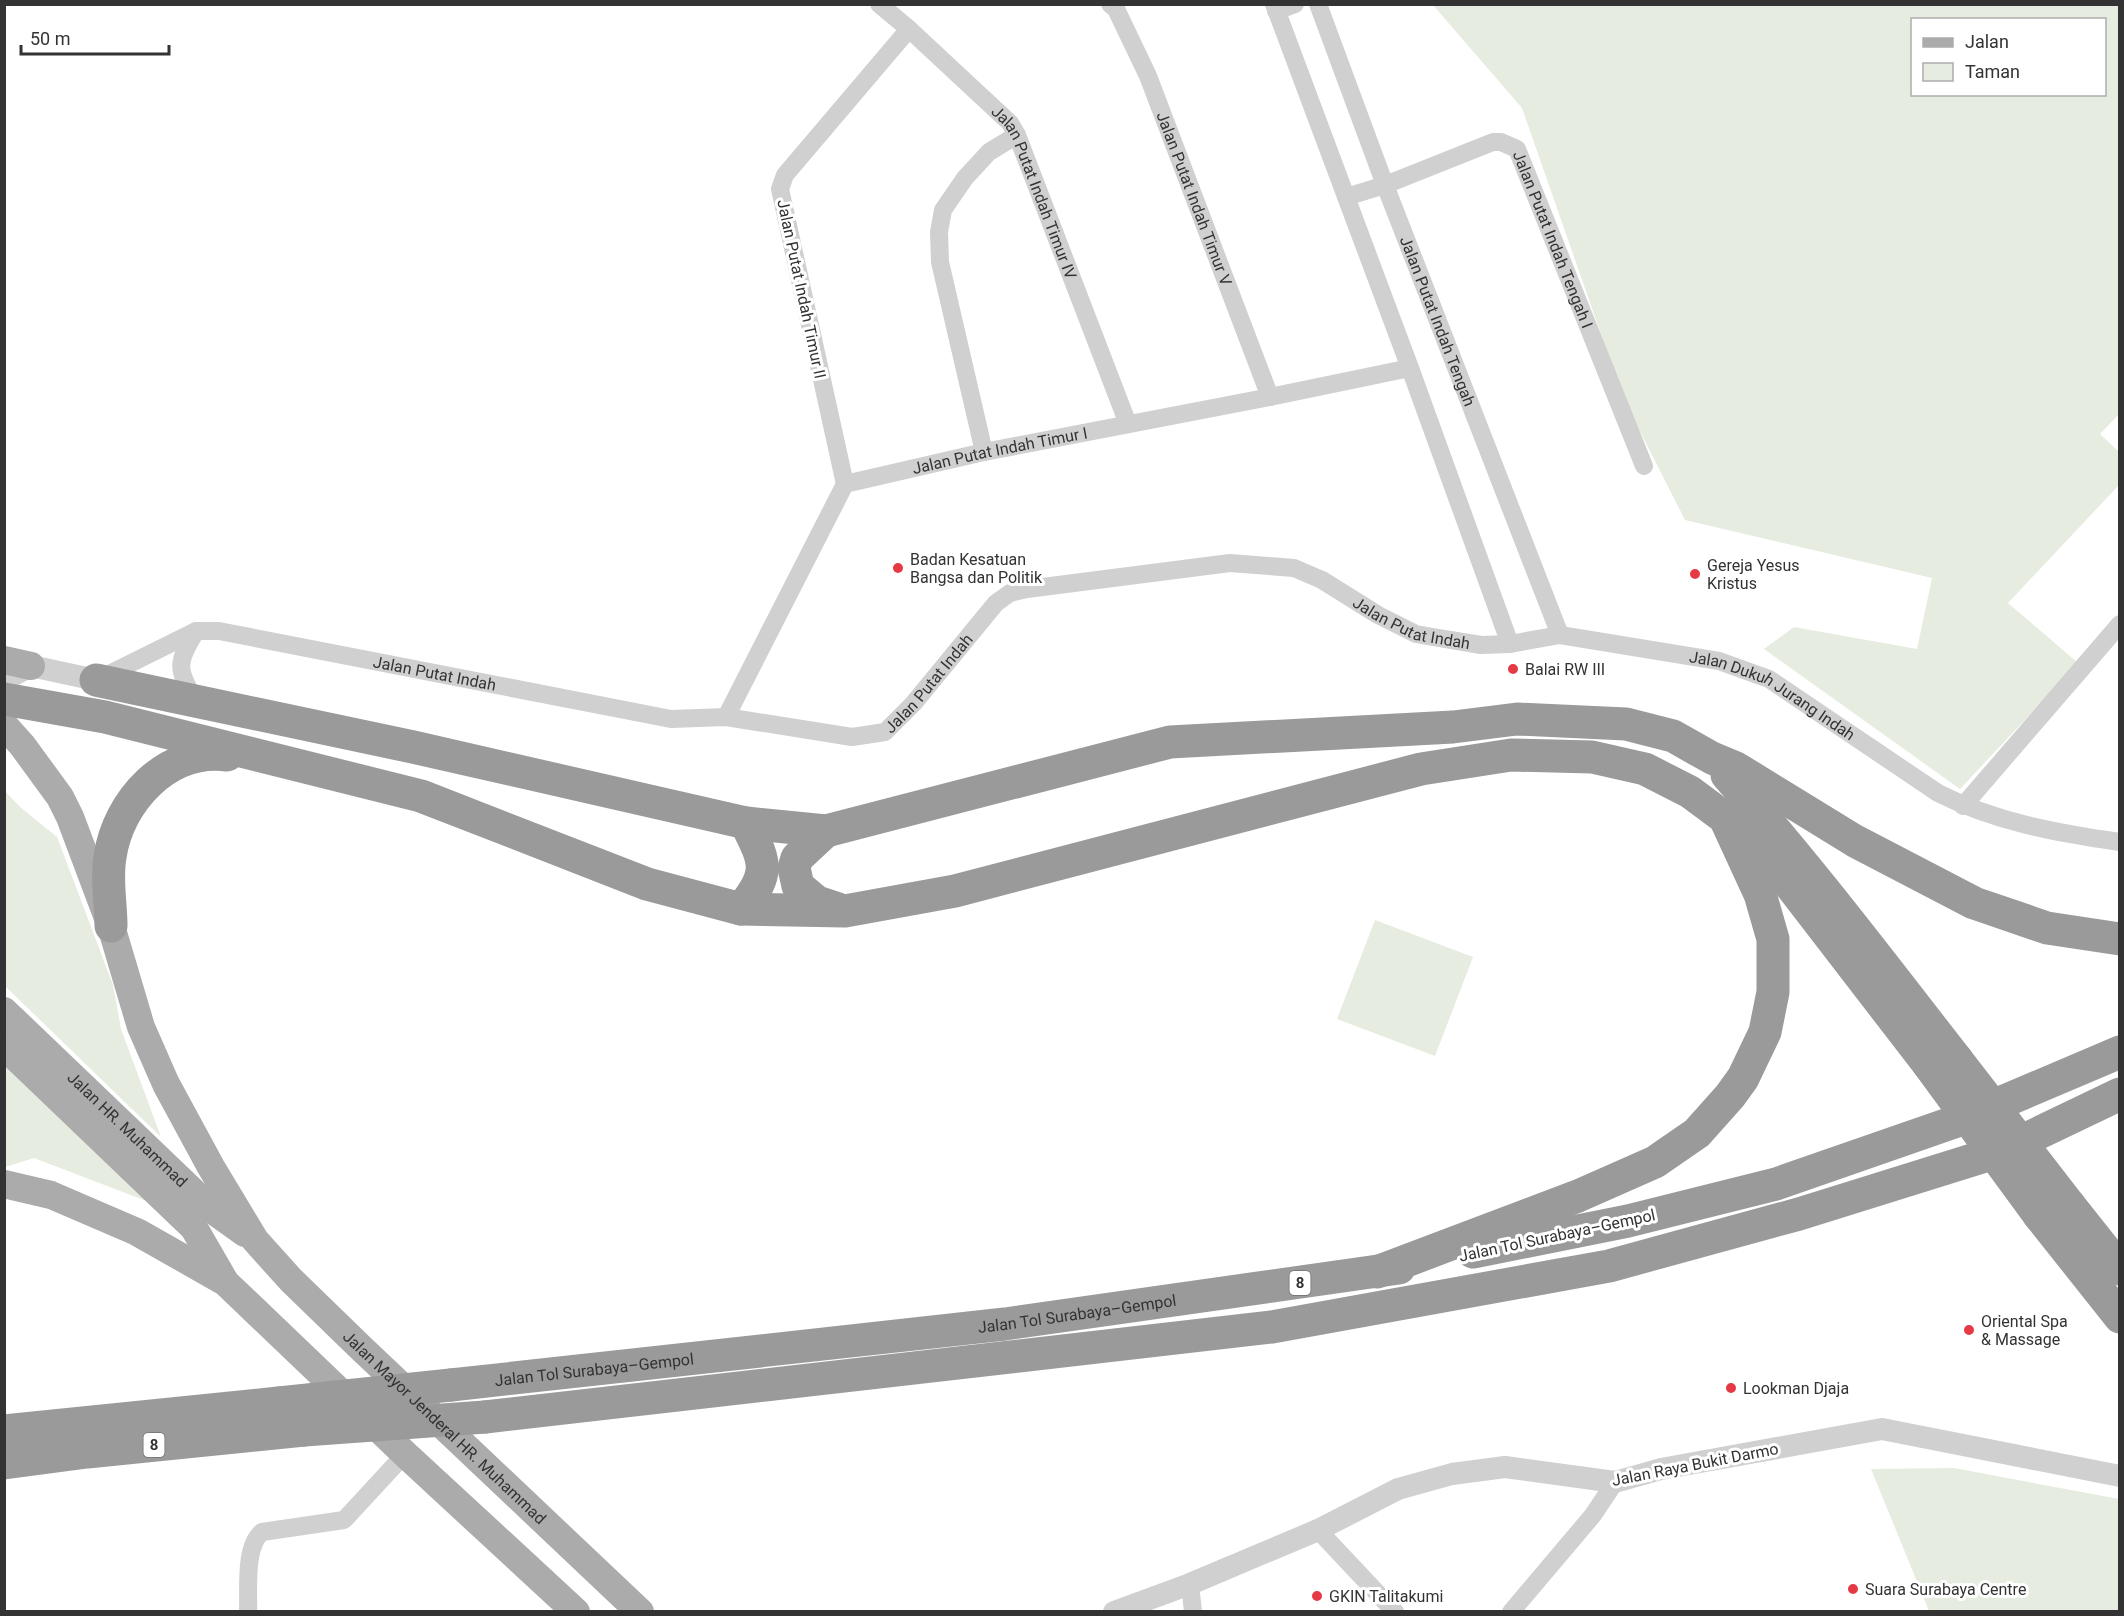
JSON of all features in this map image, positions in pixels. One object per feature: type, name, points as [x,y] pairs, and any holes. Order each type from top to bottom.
[{"type":"highway","points":[[96,680],[413,747],[746,823],[826,831],[1170,742],[1453,727],[1517,719],[1626,724],[1673,736],[1712,758],[1736,768],[1872,850],[1974,903],[2047,928],[2120,939]]},
{"type":"highway","points":[[4,699],[105,717],[421,796],[647,884],[741,909],[845,911],[955,891],[1422,769],[1511,755],[1592,757],[1645,770],[1690,792],[1725,818],[1771,860],[1943,1062]]},
{"type":"highway","points":[[111,926],[109,858],[117,824],[143,787],[164,769],[184,760],[219,754],[280,761]]},
{"type":"highway","points":[[1712,758],[1819,882],[1943,1062],[2054,1211],[2120,1317]]},
{"type":"highway","points":[[1377,1272],[1578,1196],[1655,1162],[1697,1132],[1730,1096],[1743,1078],[1765,1032],[1773,992],[1773,939],[1760,894],[1725,818]]},
{"type":"highway","points":[[741,909],[753,894],[762,874],[762,856],[746,823]]},
{"type":"highway","points":[[826,831],[797,858],[794,868],[798,886],[817,902],[845,911]]},
{"type":"highway","name":"Jalan Tol Surabaya–Gempol","points":[[4,1431],[1005,1324],[1377,1272],[1628,1221],[1776,1184],[1960,1120],[2120,1052]]},
{"type":"highway","name":"Jalan Tol Surabaya–Gempol","points":[[4,1462],[304,1430],[485,1417],[1272,1327],[1609,1266],[1799,1214],[2001,1151],[2120,1094]]},
{"type":"highway","points":[[2001,1151],[2120,1114]]},
{"type":"highway","points":[[2054,1211],[2120,1269]]},
{"type":"main road","points":[[4,724],[60,797],[70,817],[111,926],[141,1027],[166,1084],[211,1167],[255,1240]]},
{"type":"main road","points":[[4,753],[21,762],[37,777],[70,817]]},
{"type":"main road","name":"Jalan HR. Muhammad","points":[[4,1011],[210,1208],[255,1240]]},
{"type":"main road","name":"Jalan HR. Muhammad","points":[[4,1046],[194,1228],[225,1282]]},
{"type":"main road","points":[[4,1184],[51,1195],[136,1232],[225,1282],[405,1454],[576,1611]]},
{"type":"main road","name":"Jalan Mayor Jenderal HR. Muhammad","points":[[255,1240],[291,1280],[640,1611]]},
{"type":"street","name":"Jalan Putat Indah Timur IV","points":[[879,4],[1010,123],[1017,135],[1128,424]]},
{"type":"street","points":[[1295,4],[1275,8],[1410,368],[1510,644]]},
{"type":"street","name":"Jalan Putat Indah Tengah","points":[[1318,4],[1385,185],[1560,635]]},
{"type":"street","name":"Jalan Putat Indah Timur V","points":[[1116,6],[1148,76],[1270,397]]},
{"type":"street","name":"Jalan Putat Indah Timur II","points":[[845,484],[780,189],[785,175],[909,29]]},
{"type":"street","points":[[984,452],[940,262],[939,232],[943,210],[965,178],[989,152],[1017,135]]},
{"type":"street","name":"Jalan Putat Indah Tengah I","points":[[1346,197],[1385,185],[1492,142],[1501,142],[1517,148],[1644,466]]},
{"type":"street","name":"Jalan Putat Indah Timur I","points":[[845,484],[984,452],[1410,368]]},
{"type":"street","points":[[726,717],[845,484]]},
{"type":"street","name":"Jalan Putat Indah","points":[[96,680],[196,631],[219,631],[671,719],[726,717],[852,738],[885,732],[913,704],[996,603],[1010,593],[1230,563],[1294,568],[1322,580],[1378,615],[1416,634],[1481,645],[1510,644],[1560,635]]},
{"type":"street","points":[[1963,806],[2120,624]]},
{"type":"street","points":[[195,701],[180,672],[184,651],[196,631]]},
{"type":"street","name":"Jalan Dukuh Jurang Indah","points":[[1560,635],[1719,660],[1769,679],[1938,793],[1963,806],[2054,833],[2120,842]]},
{"type":"street","points":[[4,680],[18,663],[96,680]]},
{"type":"street","name":"Jalan Raya Bukit Darmo","points":[[1114,1611],[1190,1584],[1318,1530],[1398,1489],[1452,1474],[1506,1467],[1615,1482],[1661,1469],[1882,1429],[2120,1476]]},
{"type":"street","points":[[248,1611],[250,1550],[262,1532],[344,1520],[405,1454]]},
{"type":"street","points":[[1511,1611],[1593,1515],[1615,1482]]},
{"type":"street","points":[[1318,1530],[1395,1611]]},
{"type":"street","points":[[1190,1584],[1193,1611]]},
{"type":"green space","points":[[1433,5],[2119,5],[2120,413],[2100,434],[2119,452],[2119,485],[2008,603],[2078,663],[1960,789],[1764,649],[1794,627],[1917,649],[1932,578],[1685,520],[1624,400],[1522,108]]},
{"type":"green space","points":[[4,790],[20,807],[57,837],[113,985],[121,1029],[161,1137],[5,986]]},
{"type":"green space","points":[[1375,920],[1473,957],[1435,1056],[1337,1019]]},
{"type":"green space","points":[[4,1063],[149,1202],[34,1158],[5,1167]]},
{"type":"green space","points":[[1954,1468],[2119,1499],[2119,1611],[1929,1611],[1871,1469]]},
{"type":"place","name":"Badan Kesatuan Bangsa dan Politik","points":[[898,568]]},
{"type":"place","name":"Gereja Yesus Kristus","points":[[1695,574]]},
{"type":"place","name":"Balai RW III","points":[[1513,669]]},
{"type":"place","name":"Oriental Spa & Massage","points":[[1969,1330]]},
{"type":"place","name":"Lookman Djaja","points":[[1731,1388]]},
{"type":"place","name":"Suara Surabaya Centre","points":[[1853,1589]]},
{"type":"place","name":"GKIN Talitakumi","points":[[1317,1596]]}]
